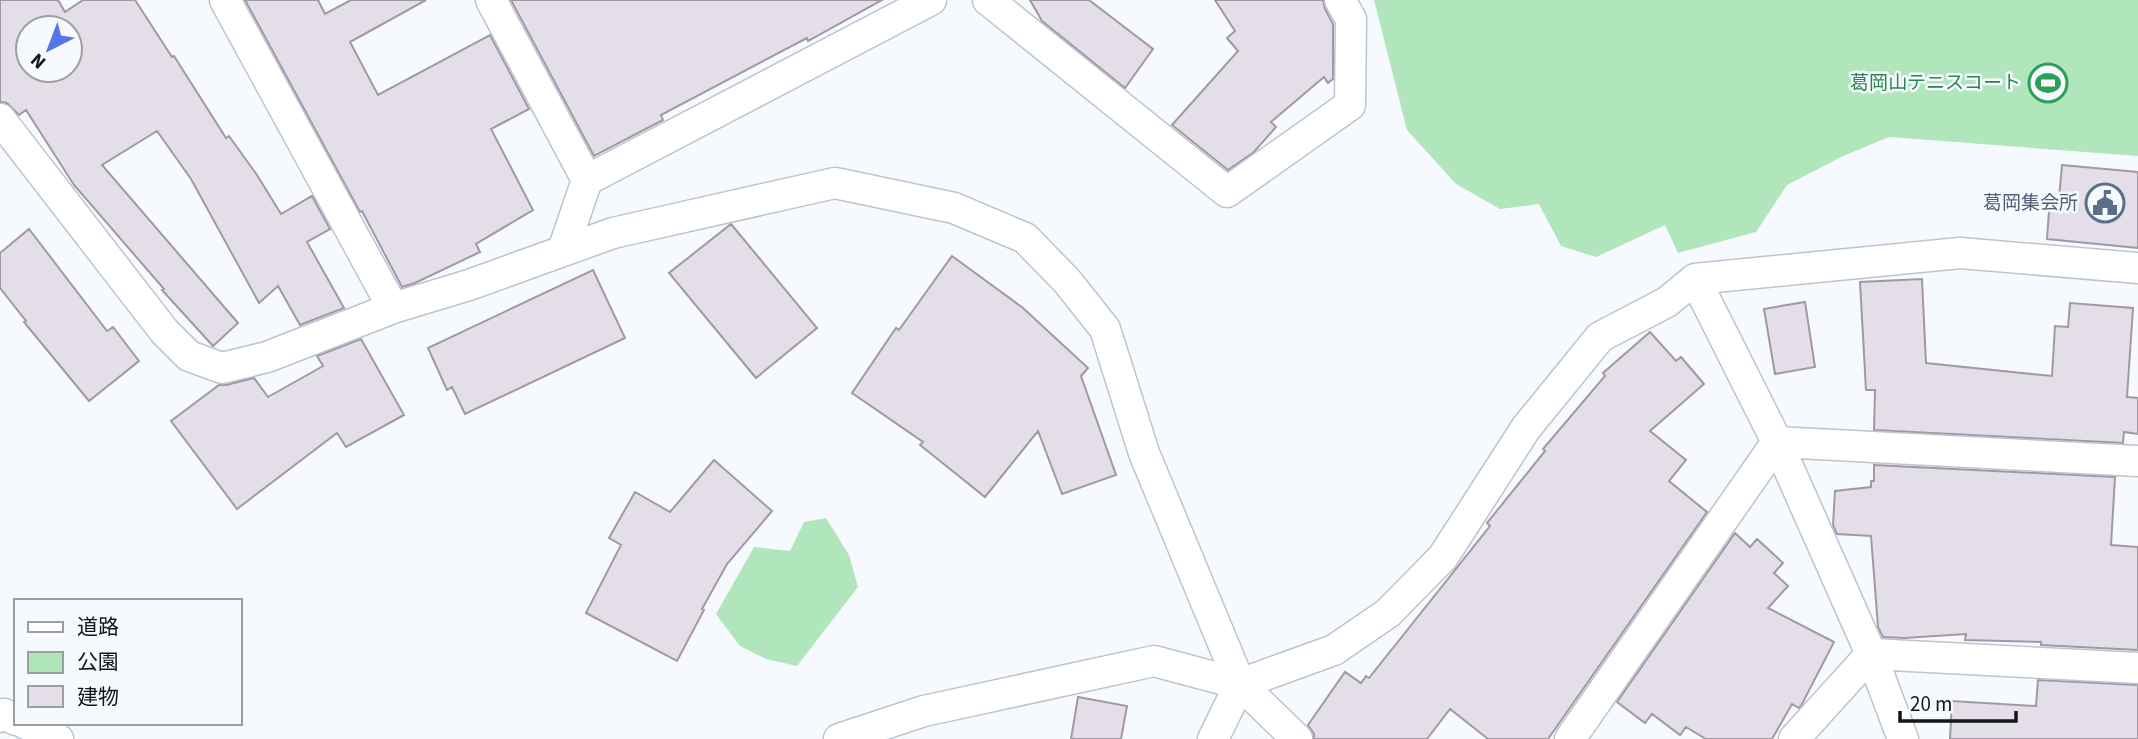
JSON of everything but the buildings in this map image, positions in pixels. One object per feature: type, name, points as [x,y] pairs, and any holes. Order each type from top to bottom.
[{"type":"street","points":[[225,0],[393,308]]},
{"type":"street","points":[[491,0],[587,180]]},
{"type":"street","points":[[563,250],[587,180],[931,0]]},
{"type":"street","points":[[988,0],[1227,192],[1350,105],[1351,19],[1340,0]]},
{"type":"street","points":[[0,119],[164,331],[189,356],[222,368],[267,357],[393,308],[469,285],[614,233],[835,183],[954,208],[1025,238],[1067,281],[1105,329],[1144,453],[1240,684],[1297,739]]},
{"type":"street","points":[[839,739],[925,711],[1154,661],[1240,684],[1334,650],[1388,613],[1443,557],[1526,428],[1600,337],[1667,302],[1695,279],[1960,253],[2138,268]]},
{"type":"street","points":[[1695,279],[1777,442],[1871,654],[1903,739]]},
{"type":"street","points":[[1777,442],[2138,461]]},
{"type":"street","points":[[1570,739],[1777,442]]},
{"type":"street","points":[[1871,654],[2138,668]]},
{"type":"street","points":[[1794,739],[1871,654]]},
{"type":"street","points":[[1213,739],[1240,684]]},
{"type":"street","points":[[28,725],[58,739]]},
{"type":"green space","points":[[1374,0],[2138,0],[2138,156],[1889,137],[1843,156],[1787,185],[1756,232],[1678,253],[1665,225],[1596,257],[1561,246],[1539,204],[1500,209],[1456,184],[1407,130]]},
{"type":"green space","points":[[826,518],[849,555],[858,587],[797,666],[766,659],[740,646],[716,614],[754,547],[790,551],[804,522]]},
{"type":"place","name":"葛岡山テニスコート","points":[[2048,83]]},
{"type":"place","name":"葛岡集会所","points":[[2105,203]]}]
